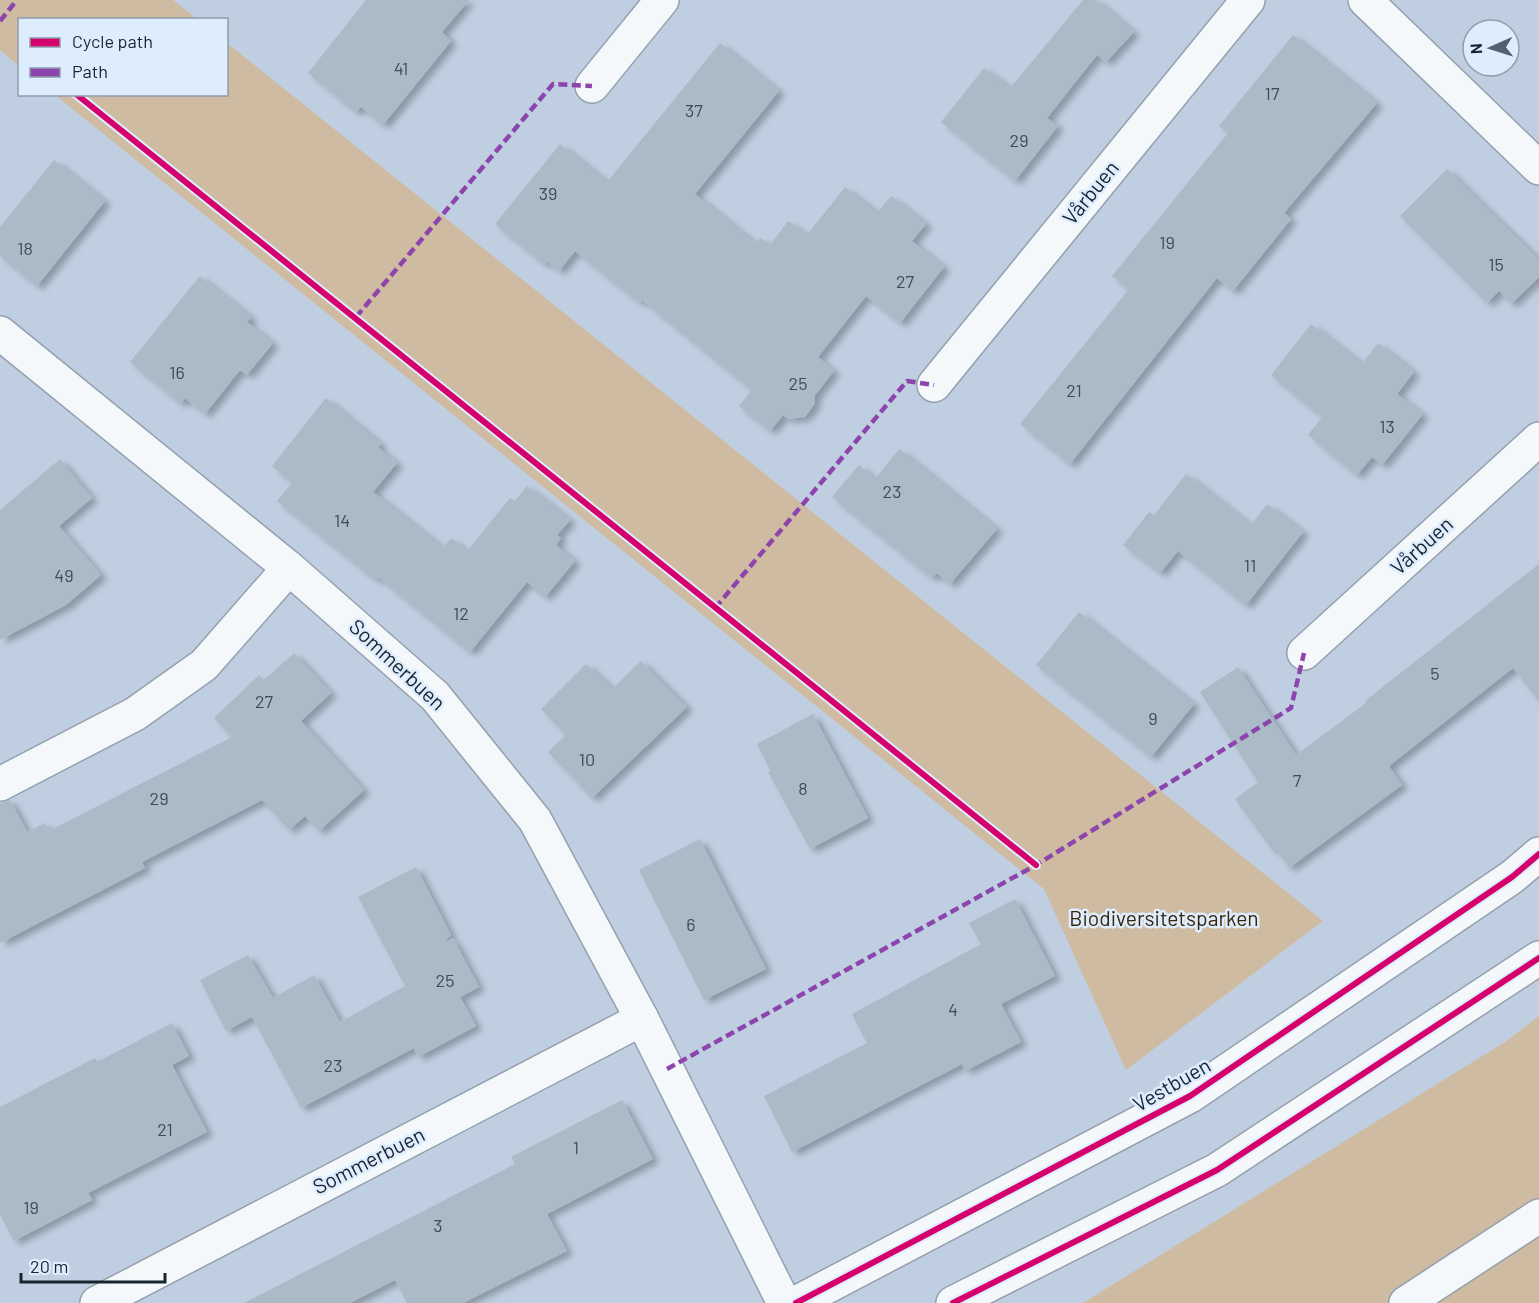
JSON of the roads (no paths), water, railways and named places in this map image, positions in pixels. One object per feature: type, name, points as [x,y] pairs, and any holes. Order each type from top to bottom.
[{"type":"street","points":[[592,86],[662,0]]},
{"type":"street","name":"Vårbuen","points":[[934,386],[1248,0]]},
{"type":"street","points":[[1365,0],[1539,168]]},
{"type":"street","name":"Sommerbuen","points":[[0,333],[289,568],[435,696],[535,820],[642,1019],[784,1303]]},
{"type":"street","name":"Vårbuen","points":[[1304,653],[1539,439]]},
{"type":"street","points":[[0,784],[135,714],[204,665],[289,568]]},
{"type":"street","name":"Vestbuen","points":[[796,1303],[1190,1096],[1512,877],[1539,854]]},
{"type":"street","points":[[953,1303],[1217,1170],[1539,958]]},
{"type":"street","name":"Sommerbuen","points":[[97,1303],[642,1019]]},
{"type":"street","points":[[1406,1303],[1539,1216]]},
{"type":"park label","name":"Biodiversitetsparken","points":[[1164,919]]}]
